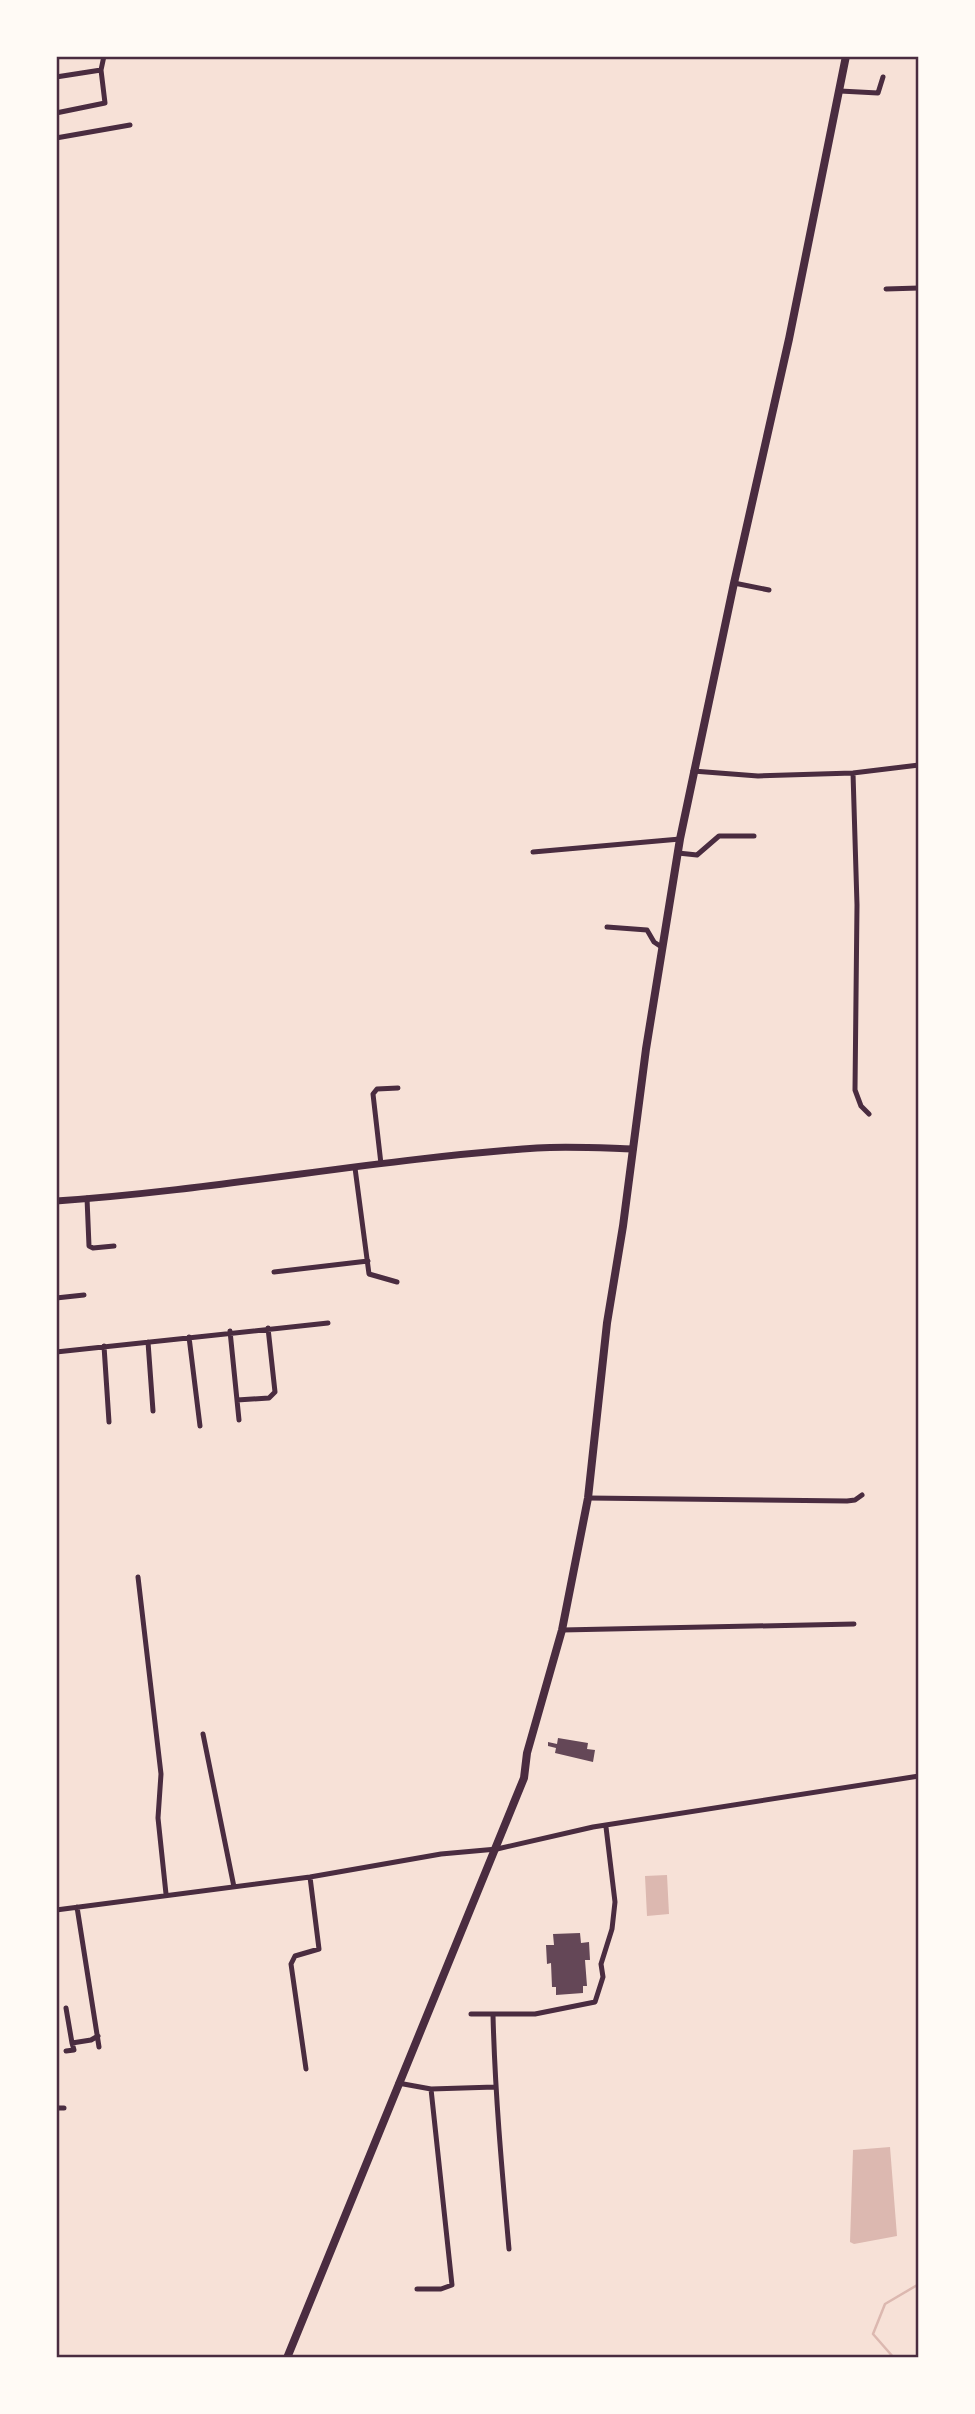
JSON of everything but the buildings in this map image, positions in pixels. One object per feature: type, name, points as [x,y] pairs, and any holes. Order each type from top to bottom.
[{"type":"main road","points":[[287,2358],[524,1778],[527,1753],[562,1630],[588,1498],[607,1323],[646,1049],[680,839],[789,339],[846,56]]},
{"type":"street","points":[[56,113],[105,103],[101,70],[104,56]]},
{"type":"street","points":[[56,77],[101,70]]},
{"type":"street","points":[[840,91],[878,93],[883,77]]},
{"type":"street","points":[[56,138],[130,125]]},
{"type":"street","points":[[886,289],[919,288]]},
{"type":"street","points":[[734,583],[769,590]]},
{"type":"street","points":[[693,771],[758,776],[853,773],[919,765]]},
{"type":"street","points":[[853,773],[857,905],[855,1090],[861,1105],[869,1114]]},
{"type":"street","points":[[678,853],[697,855],[719,835],[754,836]]},
{"type":"street","points":[[533,852],[680,839]]},
{"type":"street","points":[[607,927],[647,930],[654,942],[663,948]]},
{"type":"street","points":[[381,1164],[373,1094],[377,1089],[398,1088]]},
{"type":"street","points":[[56,1200],[211,1187],[381,1164],[540,1147],[633,1149]]},
{"type":"street","points":[[355,1168],[369,1274],[397,1282]]},
{"type":"street","points":[[88,1198],[89,1246],[114,1246]]},
{"type":"street","points":[[274,1272],[368,1261]]},
{"type":"street","points":[[56,1298],[84,1295]]},
{"type":"street","points":[[56,1352],[230,1331],[328,1323]]},
{"type":"street","points":[[237,1400],[269,1398],[275,1392],[268,1328]]},
{"type":"street","points":[[230,1331],[239,1420]]},
{"type":"street","points":[[189,1337],[200,1426]]},
{"type":"street","points":[[148,1342],[153,1411]]},
{"type":"street","points":[[104,1346],[109,1422]]},
{"type":"street","points":[[588,1498],[847,1501],[859,1499],[862,1494]]},
{"type":"street","points":[[138,1577],[160,1774],[158,1818],[166,1894]]},
{"type":"street","points":[[562,1630],[855,1623]]},
{"type":"street","points":[[204,1734],[234,1887]]},
{"type":"street","points":[[56,1910],[310,1877],[441,1854],[497,1849],[593,1828],[919,1776]]},
{"type":"street","points":[[471,2014],[535,2014],[595,2002],[603,1977],[601,1964],[612,1929],[615,1902],[606,1827]]},
{"type":"street","points":[[306,2069],[291,1964],[295,1956],[315,1952],[320,1947],[310,1877]]},
{"type":"street","points":[[77,1907],[99,2047]]},
{"type":"street","points":[[66,2008],[74,2050],[66,2051]]},
{"type":"street","points":[[493,2015],[495,2087],[509,2249]]},
{"type":"street","points":[[72,2043],[98,2036]]},
{"type":"street","points":[[398,2083],[431,2089],[495,2087]]},
{"type":"street","points":[[417,2289],[441,2289],[452,2285],[431,2089]]},
{"type":"street","points":[[56,2108],[64,2108]]},
{"type":"shaded area","points":[[667,1875],[669,1914],[647,1916],[645,1876]]},
{"type":"shaded area","points":[[890,2147],[897,2236],[854,2244],[850,2242],[853,2150]]},
{"type":"waterway","points":[[894,2358],[873,2334],[885,2304],[919,2284]]}]
